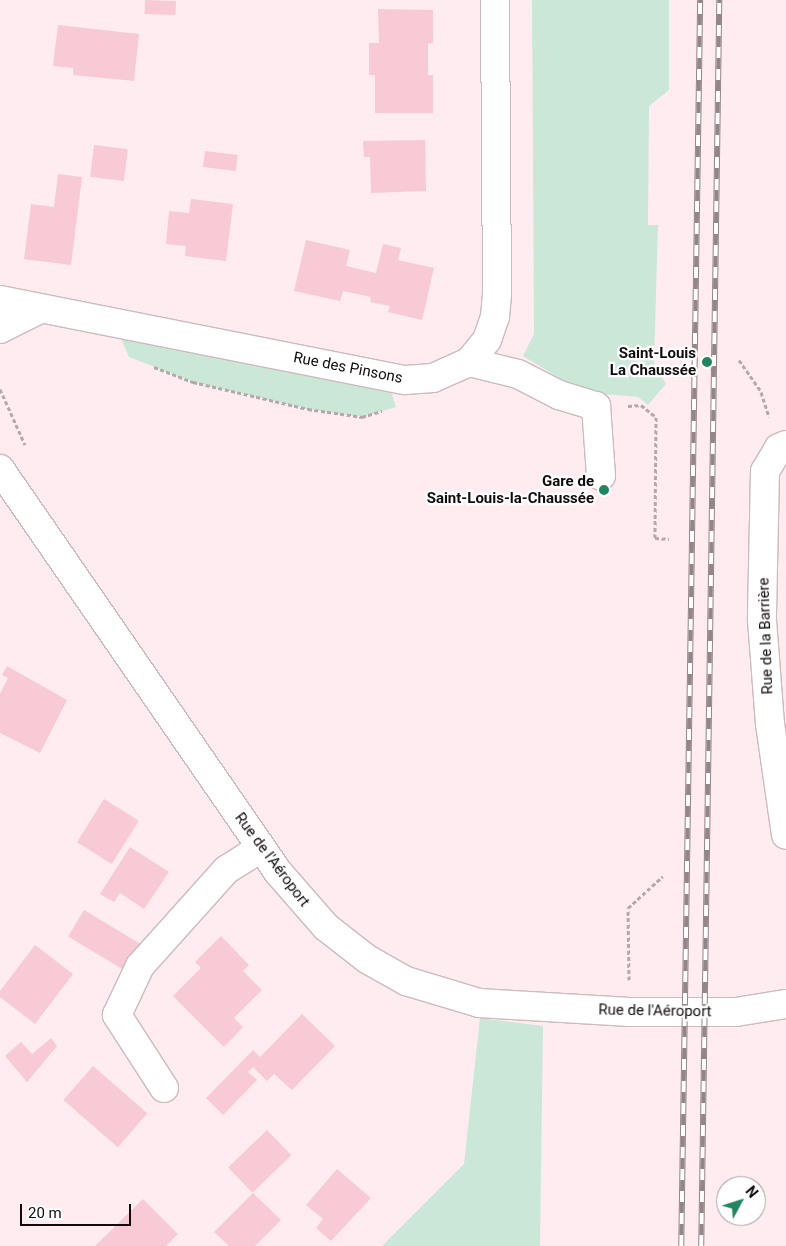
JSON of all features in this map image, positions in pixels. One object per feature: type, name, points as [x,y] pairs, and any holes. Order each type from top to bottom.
[{"type":"street","name":"Rue des Pinsons","points":[[0,300],[38,310],[405,380],[433,378],[469,362],[487,340],[495,317],[495,0]]},
{"type":"street","points":[[0,328],[38,310]]},
{"type":"street","points":[[469,362],[518,374],[559,395],[596,406],[602,476]]},
{"type":"street","name":"Rue de la Barrière","points":[[786,445],[779,448],[765,471],[762,620],[770,724],[786,835]]},
{"type":"street","name":"Rue de l'Aéroport","points":[[0,470],[298,899],[326,927],[366,958],[406,980],[438,993],[479,1003],[630,1012],[736,1012],[786,1004]]},
{"type":"street","points":[[164,1088],[117,1015],[140,966],[226,870],[261,848]]},
{"type":"path","points":[[740,360],[761,392]]},
{"type":"path","points":[[147,364],[193,382],[308,410],[362,417],[387,409]]},
{"type":"path","points":[[596,406],[642,405],[656,418],[655,538],[669,539]]},
{"type":"path","points":[[628,974],[628,908],[663,876]]},
{"type":"green space","points":[[532,0],[669,0],[669,90],[649,106],[648,225],[658,225],[654,363],[666,384],[648,405],[638,397],[592,393],[566,382],[523,356],[534,334]]},
{"type":"green space","points":[[121,339],[391,391],[396,407],[362,417],[308,409],[193,382],[129,357]]},
{"type":"green space","points":[[480,1018],[543,1026],[540,1246],[382,1246],[464,1164]]},
{"type":"building","points":[[145,0],[176,1],[175,15],[145,14]]},
{"type":"building","points":[[378,9],[433,10],[433,43],[428,44],[428,75],[433,75],[433,113],[375,113],[375,75],[369,75],[369,43],[379,43]]},
{"type":"building","points":[[58,25],[139,34],[134,81],[73,75],[73,68],[53,66]]},
{"type":"building","points":[[425,140],[426,191],[371,193],[370,157],[364,157],[363,141]]},
{"type":"building","points":[[94,145],[128,149],[124,181],[90,177]]},
{"type":"building","points":[[205,151],[238,155],[236,171],[203,167]]},
{"type":"building","points":[[58,174],[82,177],[71,265],[24,259],[31,204],[54,207]]},
{"type":"building","points":[[191,199],[233,204],[226,261],[185,256],[186,246],[166,244],[169,211],[189,213]]},
{"type":"building","points":[[306,240],[350,250],[346,266],[376,273],[383,244],[401,248],[398,260],[434,268],[422,320],[388,312],[390,306],[370,302],[371,297],[343,291],[340,301],[294,291]]},
{"type":"building","points":[[7,666],[67,700],[40,753],[0,733],[0,694],[8,678],[2,675]]},
{"type":"building","points":[[104,799],[139,821],[112,864],[77,842]]},
{"type":"building","points":[[130,847],[169,872],[144,909],[120,893],[114,902],[100,894]]},
{"type":"building","points":[[84,910],[142,945],[126,972],[68,937]]},
{"type":"building","points":[[221,936],[249,965],[243,971],[262,990],[234,1018],[243,1027],[224,1047],[173,996],[201,968],[195,962]]},
{"type":"building","points":[[35,945],[73,974],[35,1024],[0,997],[0,991]]},
{"type":"building","points":[[302,1014],[335,1046],[292,1090],[274,1074],[267,1081],[253,1067],[248,1072],[257,1080],[223,1115],[206,1098],[253,1050],[260,1057]]},
{"type":"building","points":[[51,1038],[57,1046],[27,1082],[5,1056],[21,1042],[32,1054]]},
{"type":"building","points":[[93,1066],[147,1113],[118,1147],[63,1100]]},
{"type":"building","points":[[267,1130],[291,1155],[252,1193],[228,1168]]},
{"type":"building","points":[[337,1169],[371,1198],[331,1241],[316,1228],[323,1219],[306,1205]]},
{"type":"building","points":[[253,1193],[281,1220],[255,1246],[229,1246],[214,1232]]},
{"type":"building","points":[[143,1199],[178,1234],[166,1246],[95,1246]]},
{"type":"railway","points":[[681,1246],[700,0]]},
{"type":"railway","points":[[701,1246],[719,0]]},
{"type":"place","name":"Saint-Louis La Chaussée","points":[[707,362]]},
{"type":"place","name":"Gare de Saint-Louis-la-Chaussée","points":[[604,490]]}]
